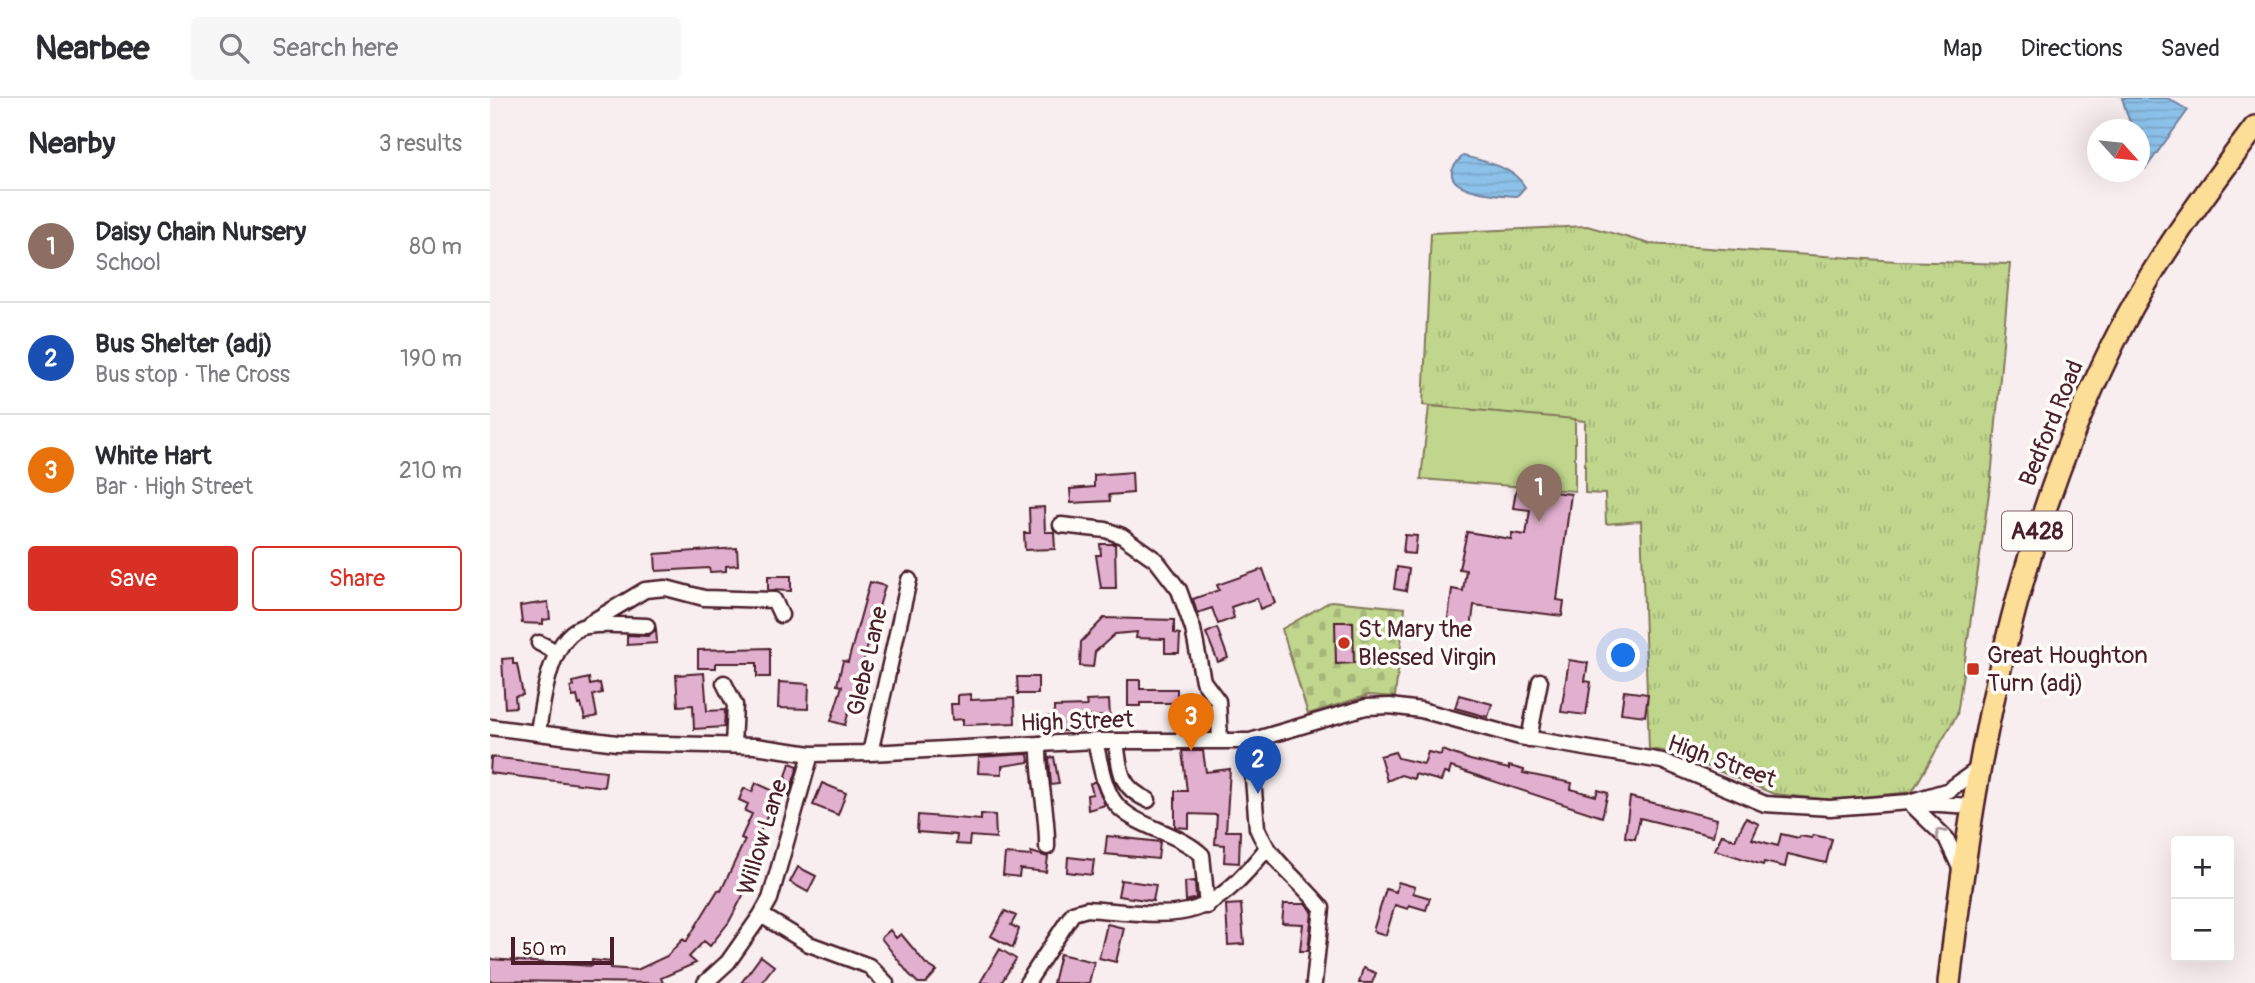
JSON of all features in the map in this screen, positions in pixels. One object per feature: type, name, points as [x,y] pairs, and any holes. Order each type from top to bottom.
[{"type":"highway","name":"Bedford Road","points":[[1949,983],[1978,769],[2027,559],[2065,449],[2114,342],[2157,266],[2200,201],[2255,127]]},
{"type":"street","points":[[1060,526],[1106,530],[1122,536],[1156,560],[1179,590],[1193,629],[1203,681],[1218,701],[1220,740]]},
{"type":"street","name":"Glebe Lane","points":[[870,753],[909,580]]},
{"type":"street","points":[[538,733],[542,701],[557,652],[578,630],[645,590],[666,588],[704,598],[774,600],[781,615]]},
{"type":"street","points":[[578,630],[647,626]]},
{"type":"street","points":[[539,643],[557,652]]},
{"type":"street","points":[[1530,739],[1540,681]]},
{"type":"street","points":[[724,683],[735,705],[733,746]]},
{"type":"street","name":"High Street","points":[[497,727],[617,743],[733,746],[811,754],[870,753],[1095,741],[1250,741],[1366,707],[1390,706],[1421,710],[1530,739],[1662,761],[1765,804],[1830,808],[1909,802],[1971,806]]},
{"type":"street","points":[[1095,741],[1115,803],[1124,812],[1184,840],[1196,849],[1204,861],[1207,906]]},
{"type":"street","points":[[1116,741],[1125,783],[1131,792],[1148,800]]},
{"type":"street","points":[[1250,741],[1257,828],[1267,848],[1283,869],[1322,908],[1314,983]]},
{"type":"street","points":[[1039,744],[1038,776],[1048,820],[1046,847]]},
{"type":"street","name":"Willow Lane","points":[[811,754],[774,887],[761,915],[810,944],[869,966],[886,983]]},
{"type":"street","points":[[1962,872],[1946,838],[1909,802],[1949,790],[1978,769]]},
{"type":"street","points":[[1027,983],[1073,913],[1087,909],[1188,913],[1207,906],[1247,873],[1267,848]]},
{"type":"street","points":[[705,983],[728,962],[761,915]]},
{"type":"green space","points":[[1587,226],[1650,244],[1896,261],[2010,264],[1991,479],[1957,715],[1912,792],[1833,800],[1774,794],[1675,753],[1649,749],[1641,521],[1606,524],[1605,494],[1585,493],[1585,421],[1423,405],[1431,233]]},
{"type":"green space","points":[[1429,406],[1575,419],[1575,491],[1421,479]]},
{"type":"green space","points":[[1331,601],[1405,608],[1395,697],[1369,695],[1308,714],[1282,629]]},
{"type":"water","points":[[2122,98],[2167,98],[2188,110],[2150,162],[2150,119],[2129,119]]},
{"type":"water","points":[[1463,156],[1514,174],[1525,187],[1517,196],[1481,192],[1458,184],[1452,177],[1453,168]]},
{"type":"building","points":[[1132,472],[1133,493],[1109,495],[1110,501],[1071,503],[1070,489],[1094,487],[1094,475]]},
{"type":"building","points":[[1516,491],[1552,496],[1553,492],[1571,494],[1557,600],[1564,601],[1562,616],[1474,605],[1470,636],[1446,633],[1452,589],[1463,591],[1466,570],[1459,569],[1467,532],[1511,539],[1512,533],[1526,535],[1530,510],[1513,508]]},
{"type":"building","points":[[1044,507],[1045,532],[1054,532],[1055,549],[1025,550],[1024,533],[1030,533],[1029,508]]},
{"type":"building","points":[[1405,535],[1417,536],[1415,554],[1403,553]]},
{"type":"building","points":[[1100,544],[1115,544],[1116,588],[1101,588],[1096,555],[1101,555]]},
{"type":"building","points":[[737,548],[738,565],[726,566],[726,571],[710,572],[709,568],[656,571],[655,554]]},
{"type":"building","points":[[1397,567],[1409,569],[1406,591],[1394,589]]},
{"type":"building","points":[[1263,569],[1275,603],[1260,609],[1257,598],[1231,607],[1234,618],[1218,624],[1212,608],[1197,613],[1193,599],[1219,590],[1217,585]]},
{"type":"building","points":[[768,576],[791,576],[791,591],[768,590]]},
{"type":"building","points":[[870,582],[885,586],[845,725],[831,721],[842,686],[837,685],[843,661],[848,662]]},
{"type":"building","points":[[548,602],[550,619],[543,620],[543,624],[522,623],[520,606]]},
{"type":"building","points":[[1104,618],[1174,620],[1174,633],[1180,634],[1179,653],[1165,653],[1165,639],[1136,638],[1137,632],[1115,634],[1095,652],[1093,667],[1080,666],[1081,642]]},
{"type":"building","name":"St Mary the Blessed Virgin","points":[[1335,622],[1353,622],[1354,663],[1336,664]]},
{"type":"building","points":[[1217,628],[1228,658],[1218,662],[1206,633]]},
{"type":"building","points":[[656,629],[657,643],[627,645],[627,635],[648,636]]},
{"type":"building","points":[[770,648],[770,677],[757,677],[757,663],[716,663],[716,668],[698,668],[698,650]]},
{"type":"building","points":[[513,658],[513,664],[517,664],[523,695],[515,696],[516,707],[505,708],[502,659]]},
{"type":"building","points":[[1569,660],[1588,663],[1585,681],[1591,682],[1586,715],[1561,712]]},
{"type":"building","points":[[704,673],[707,711],[725,710],[724,727],[694,729],[693,705],[678,706],[676,675]]},
{"type":"building","points":[[1017,677],[1038,677],[1038,694],[1018,694]]},
{"type":"building","points":[[589,678],[590,685],[600,683],[602,693],[593,695],[597,716],[585,719],[581,704],[579,705],[577,696],[573,697],[570,687],[574,686],[573,682]]},
{"type":"building","points":[[1128,680],[1140,680],[1140,689],[1177,689],[1177,703],[1140,703],[1140,706],[1128,706]]},
{"type":"building","points":[[779,682],[809,684],[808,709],[778,708]]},
{"type":"building","points":[[1624,691],[1648,694],[1645,716],[1621,713]]},
{"type":"building","points":[[971,694],[971,700],[1014,698],[1015,723],[963,725],[963,719],[952,720],[951,704],[958,704],[958,695]]},
{"type":"building","points":[[1459,695],[1492,704],[1488,717],[1455,708]]},
{"type":"building","points":[[1109,700],[1110,716],[1083,717],[1083,730],[1044,732],[1043,717],[1054,716],[1054,707],[1087,706],[1086,701]]},
{"type":"building","points":[[1442,750],[1470,760],[1509,769],[1509,766],[1524,770],[1523,773],[1572,783],[1571,789],[1596,796],[1598,790],[1608,793],[1602,817],[1451,767],[1449,774],[1444,773],[1441,781],[1415,774],[1414,779],[1401,775],[1387,781],[1380,756],[1395,752],[1398,758],[1424,764],[1428,752],[1441,755]]},
{"type":"building","points":[[1182,751],[1203,751],[1206,772],[1230,769],[1226,831],[1240,831],[1239,863],[1224,862],[1225,845],[1215,844],[1217,815],[1189,814],[1189,828],[1175,827],[1175,791],[1187,791]]},
{"type":"building","points":[[1028,754],[1029,762],[1002,766],[1002,774],[978,773],[979,757]]},
{"type":"building","points":[[491,757],[606,771],[604,787],[490,773]]},
{"type":"building","points":[[1054,757],[1059,784],[1051,785],[1049,758]]},
{"type":"building","points":[[790,763],[798,766],[789,795],[781,793]]},
{"type":"building","points":[[1095,781],[1105,805],[1088,810],[1087,795],[1093,794],[1090,784]]},
{"type":"building","points":[[756,783],[778,793],[758,836],[764,839],[753,862],[759,865],[729,922],[710,946],[704,941],[689,957],[696,963],[661,978],[663,983],[490,981],[490,959],[592,966],[592,960],[611,962],[610,968],[637,970],[667,956],[683,939],[686,942],[718,890],[721,891],[745,840],[741,838],[752,814],[745,811],[748,804],[739,800],[744,788],[752,792]]},
{"type":"building","points":[[822,783],[846,793],[838,815],[813,805]]},
{"type":"building","points":[[1630,797],[1717,819],[1713,836],[1640,818],[1635,839],[1625,837]]},
{"type":"building","points":[[981,814],[995,815],[996,838],[970,836],[969,845],[956,844],[957,835],[917,832],[918,815],[981,820]]},
{"type":"building","points":[[1746,818],[1759,824],[1752,839],[1778,846],[1781,834],[1799,838],[1812,838],[1813,835],[1832,839],[1826,863],[1788,854],[1785,867],[1764,862],[1763,865],[1715,850],[1722,834],[1735,840]]},
{"type":"building","points":[[1107,836],[1160,842],[1158,859],[1105,854]]},
{"type":"building","points":[[1031,852],[1048,857],[1046,872],[1020,869],[1019,877],[1003,875],[1005,854],[1031,856]]},
{"type":"building","points":[[1068,857],[1094,860],[1092,875],[1067,872]]},
{"type":"building","points":[[798,867],[816,876],[808,892],[790,882]]},
{"type":"building","points":[[1121,880],[1156,885],[1153,901],[1118,896]]},
{"type":"building","points":[[1195,881],[1196,898],[1186,901],[1185,882]]},
{"type":"building","points":[[1398,882],[1415,887],[1413,893],[1430,898],[1426,910],[1409,905],[1408,909],[1395,905],[1386,935],[1373,931],[1386,889],[1396,892]]},
{"type":"building","points":[[1241,904],[1244,944],[1228,945],[1226,905]]},
{"type":"building","points":[[1284,904],[1306,904],[1312,911],[1308,951],[1300,951],[1303,924],[1282,923]]},
{"type":"building","points":[[1005,911],[1016,916],[1011,925],[1019,929],[1013,948],[991,936]]},
{"type":"building","points":[[1107,924],[1124,928],[1116,962],[1099,958]]},
{"type":"building","points":[[890,930],[896,938],[901,934],[926,964],[937,971],[926,983],[918,983],[909,974],[881,938]]},
{"type":"building","points":[[1000,949],[1016,959],[1001,983],[980,983]]},
{"type":"building","points":[[1060,954],[1094,962],[1089,983],[1053,983]]},
{"type":"building","points":[[761,956],[774,966],[761,983],[741,983]]},
{"type":"building","points":[[1363,968],[1376,973],[1372,983],[1359,983]]},
{"type":"place","name":"Daisy Chain Nursery","points":[[1539,522]]},
{"type":"place","name":"St Mary the Blessed Virgin","points":[[1344,643]]},
{"type":"place","name":"Great Houghton Turn (adj)","points":[[1973,669]]},
{"type":"place","name":"White Hart","points":[[1191,751]]},
{"type":"place","name":"Bus Shelter (adj)","points":[[1258,794]]}]
